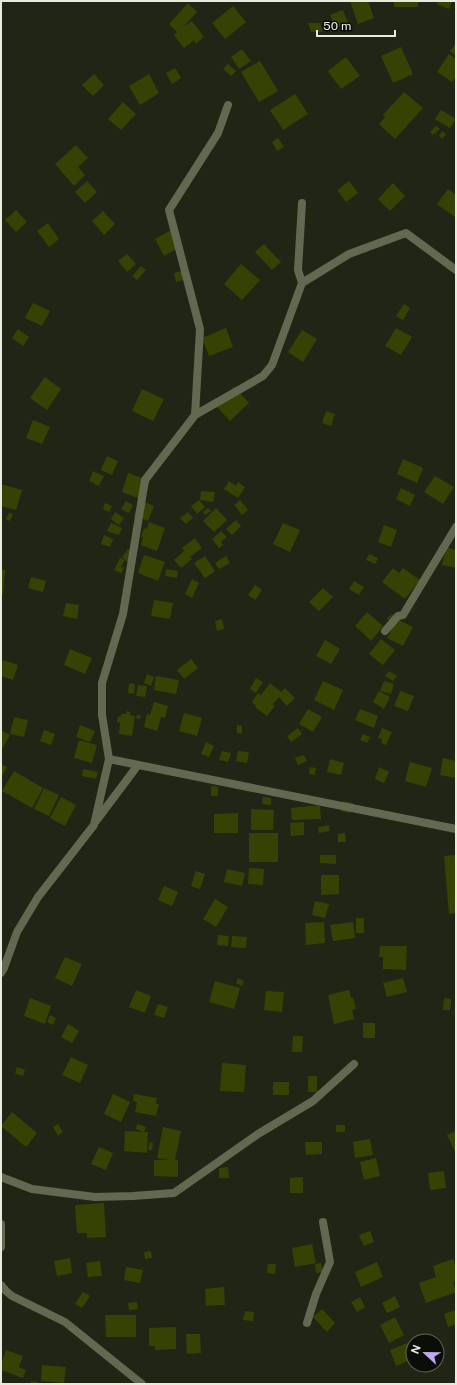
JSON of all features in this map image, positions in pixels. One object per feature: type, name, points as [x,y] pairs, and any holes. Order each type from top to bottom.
[{"type":"street","points":[[195,415],[200,329],[169,210],[218,133],[228,105]]},
{"type":"street","points":[[94,825],[109,759],[102,715],[102,683],[123,614],[145,480],[195,415],[263,376],[272,365],[302,283],[298,270],[302,203]]},
{"type":"street","points":[[302,283],[349,254],[406,233],[456,270]]},
{"type":"street","points":[[385,631],[398,616],[403,614],[456,527]]},
{"type":"street","points":[[109,759],[456,829]]},
{"type":"street","points":[[1,973],[18,932],[38,897],[138,765]]},
{"type":"street","points":[[1,1178],[32,1189],[95,1196],[133,1196],[174,1193],[258,1134],[313,1101],[354,1064]]},
{"type":"street","points":[[307,1323],[316,1294],[330,1262],[323,1222]]},
{"type":"street","points":[[1,1224],[1,1246]]},
{"type":"street","points":[[1,1285],[12,1296],[66,1322],[142,1384]]},
{"type":"building","points":[[350,1],[368,1],[374,18],[358,24]]},
{"type":"building","points":[[394,1],[418,1],[418,7],[394,7]]},
{"type":"building","points":[[438,1],[452,1],[449,9],[437,4]]},
{"type":"building","points":[[188,3],[197,12],[183,27],[192,21],[204,37],[196,44],[194,40],[184,48],[174,35],[177,32],[169,24]]},
{"type":"building","points":[[233,6],[246,22],[225,39],[212,23]]},
{"type":"building","points":[[343,10],[348,23],[335,28],[330,15]]},
{"type":"building","points":[[308,23],[320,23],[323,32],[311,32]]},
{"type":"building","points":[[456,43],[456,56],[450,51]]},
{"type":"building","points":[[401,47],[413,74],[393,83],[381,56]]},
{"type":"building","points":[[242,49],[251,61],[239,69],[231,57]]},
{"type":"building","points":[[449,54],[456,59],[456,76],[452,82],[437,72]]},
{"type":"building","points":[[346,57],[360,76],[341,89],[328,71]]},
{"type":"building","points":[[260,61],[278,91],[259,102],[241,72]]},
{"type":"building","points":[[228,64],[236,71],[231,76],[223,69]]},
{"type":"building","points":[[175,68],[181,78],[172,84],[166,73]]},
{"type":"building","points":[[94,74],[104,85],[93,96],[82,85]]},
{"type":"building","points":[[149,74],[159,93],[140,105],[129,86]]},
{"type":"building","points":[[404,92],[423,108],[395,139],[379,124],[385,117],[383,115]]},
{"type":"building","points":[[295,94],[308,114],[283,130],[270,110]]},
{"type":"building","points":[[123,102],[136,114],[121,130],[108,119]]},
{"type":"building","points":[[441,110],[456,119],[450,128],[435,119]]},
{"type":"building","points":[[436,126],[440,129],[433,135],[430,132]]},
{"type":"building","points":[[442,131],[446,134],[442,139],[439,136]]},
{"type":"building","points":[[278,138],[284,147],[277,151],[272,142]]},
{"type":"building","points":[[76,145],[88,158],[78,167],[85,175],[74,186],[55,164]]},
{"type":"building","points":[[87,181],[97,192],[85,203],[75,192]]},
{"type":"building","points":[[349,181],[358,193],[346,202],[337,190]]},
{"type":"building","points":[[393,183],[405,196],[390,211],[378,199]]},
{"type":"building","points":[[448,189],[456,195],[456,218],[437,204]]},
{"type":"building","points":[[16,210],[27,222],[16,232],[5,220]]},
{"type":"building","points":[[103,211],[115,224],[104,235],[92,221]]},
{"type":"building","points":[[48,223],[59,239],[49,247],[37,231]]},
{"type":"building","points":[[171,230],[180,247],[164,256],[155,239]]},
{"type":"building","points":[[264,244],[281,262],[272,270],[255,252]]},
{"type":"building","points":[[127,254],[136,264],[127,272],[118,261]]},
{"type":"building","points":[[241,264],[260,280],[242,300],[224,284]]},
{"type":"building","points":[[141,266],[146,270],[137,280],[132,276]]},
{"type":"building","points":[[185,270],[187,279],[176,282],[174,273]]},
{"type":"building","points":[[33,303],[50,311],[42,326],[25,318]]},
{"type":"building","points":[[404,304],[410,308],[403,320],[396,316]]},
{"type":"building","points":[[226,328],[233,347],[209,356],[202,338]]},
{"type":"building","points":[[396,328],[412,337],[401,355],[385,346]]},
{"type":"building","points":[[18,329],[29,337],[23,346],[12,338]]},
{"type":"building","points":[[302,330],[317,339],[303,362],[288,352]]},
{"type":"building","points":[[45,377],[61,389],[47,410],[30,398]]},
{"type":"building","points":[[234,387],[249,403],[230,421],[215,405]]},
{"type":"building","points":[[142,389],[164,399],[153,421],[132,411]]},
{"type":"building","points":[[326,411],[335,414],[331,426],[322,423]]},
{"type":"building","points":[[33,420],[50,427],[42,444],[26,438]]},
{"type":"building","points":[[107,456],[118,461],[112,475],[101,470]]},
{"type":"building","points":[[403,459],[423,468],[417,483],[397,474]]},
{"type":"building","points":[[93,471],[104,476],[99,486],[89,481]]},
{"type":"building","points":[[128,473],[150,481],[143,500],[122,492]]},
{"type":"building","points":[[435,476],[454,487],[443,504],[424,492]]},
{"type":"building","points":[[229,481],[236,486],[238,482],[245,487],[238,498],[224,489]]},
{"type":"building","points":[[1,484],[22,490],[16,510],[1,506]]},
{"type":"building","points":[[401,488],[415,495],[410,506],[396,499]]},
{"type":"building","points":[[201,491],[215,492],[213,502],[200,500]]},
{"type":"building","points":[[140,500],[154,506],[148,521],[134,515]]},
{"type":"building","points":[[199,500],[205,507],[197,514],[191,506]]},
{"type":"building","points":[[240,500],[248,510],[242,515],[234,505]]},
{"type":"building","points":[[126,501],[133,505],[129,513],[121,509]]},
{"type":"building","points":[[105,503],[112,506],[109,512],[103,509]]},
{"type":"building","points":[[208,508],[211,511],[205,515],[203,512]]},
{"type":"building","points":[[216,508],[227,520],[214,532],[203,521]]},
{"type":"building","points":[[115,512],[124,518],[119,525],[111,519]]},
{"type":"building","points":[[188,512],[193,518],[186,524],[180,518]]},
{"type":"building","points":[[9,513],[13,514],[10,521],[6,519]]},
{"type":"building","points":[[236,520],[241,526],[232,535],[226,529]]},
{"type":"building","points":[[149,522],[165,528],[157,551],[141,545],[143,537],[141,537],[144,528],[147,529]]},
{"type":"building","points":[[111,523],[122,528],[119,535],[107,531]]},
{"type":"building","points":[[283,523],[300,530],[290,552],[273,544]]},
{"type":"building","points":[[384,525],[397,530],[391,547],[378,542]]},
{"type":"building","points":[[221,531],[227,537],[221,542],[223,545],[219,548],[212,539]]},
{"type":"building","points":[[104,535],[113,539],[110,547],[101,544]]},
{"type":"building","points":[[195,538],[202,548],[190,557],[192,559],[181,568],[174,560],[184,551],[182,548]]},
{"type":"building","points":[[446,547],[456,550],[456,568],[442,565]]},
{"type":"building","points":[[128,549],[135,555],[129,563],[122,557]]},
{"type":"building","points":[[369,554],[378,558],[375,564],[366,560]]},
{"type":"building","points":[[144,555],[165,562],[158,581],[138,573]]},
{"type":"building","points":[[205,556],[215,571],[205,578],[194,563]]},
{"type":"building","points":[[226,556],[230,563],[219,569],[215,563]]},
{"type":"building","points":[[120,558],[125,560],[121,567],[124,568],[121,573],[114,570]]},
{"type":"building","points":[[393,568],[399,573],[403,568],[420,580],[405,599],[382,582]]},
{"type":"building","points":[[1,569],[5,570],[3,595],[1,594]]},
{"type":"building","points":[[166,569],[178,571],[177,578],[165,576]]},
{"type":"building","points":[[31,577],[46,581],[43,592],[28,588]]},
{"type":"building","points":[[192,579],[199,583],[192,598],[185,594]]},
{"type":"building","points":[[354,581],[364,587],[359,595],[349,589]]},
{"type":"building","points":[[255,585],[262,590],[255,600],[248,595]]},
{"type":"building","points":[[323,588],[333,597],[319,611],[309,602]]},
{"type":"building","points":[[154,600],[173,603],[170,619],[151,616]]},
{"type":"building","points":[[66,603],[79,605],[77,619],[63,616]]},
{"type":"building","points":[[367,612],[383,626],[371,641],[355,626]]},
{"type":"building","points":[[393,614],[397,620],[413,627],[403,646],[387,638],[395,623],[391,625],[387,618]]},
{"type":"building","points":[[222,619],[224,629],[217,631],[215,621]]},
{"type":"building","points":[[381,639],[395,650],[383,665],[369,654]]},
{"type":"building","points":[[325,640],[340,649],[331,664],[316,656]]},
{"type":"building","points":[[70,649],[92,658],[85,674],[64,665]]},
{"type":"building","points":[[191,659],[198,668],[184,679],[177,670]]},
{"type":"building","points":[[3,660],[18,665],[13,680],[1,676],[1,665]]},
{"type":"building","points":[[389,671],[397,676],[393,681],[385,676]]},
{"type":"building","points":[[147,674],[154,677],[151,686],[144,683]]},
{"type":"building","points":[[156,676],[179,680],[176,694],[154,690]]},
{"type":"building","points":[[256,678],[263,682],[256,693],[250,689]]},
{"type":"building","points":[[323,681],[343,690],[334,710],[314,700]]},
{"type":"building","points":[[384,681],[394,684],[391,694],[380,691]]},
{"type":"building","points":[[129,683],[135,684],[134,694],[128,693]]},
{"type":"building","points":[[270,683],[281,692],[285,688],[295,698],[287,706],[279,697],[273,704],[275,706],[267,716],[255,707],[256,706],[252,702],[258,693],[269,701],[261,695]]},
{"type":"building","points":[[138,685],[147,686],[145,697],[136,696]]},
{"type":"building","points":[[379,691],[390,697],[384,709],[373,702]]},
{"type":"building","points":[[400,691],[414,696],[408,711],[394,706]]},
{"type":"building","points":[[154,702],[168,706],[165,718],[161,717],[157,731],[144,727],[147,714],[150,715]]},
{"type":"building","points":[[308,709],[322,717],[313,732],[299,724]]},
{"type":"building","points":[[360,709],[378,716],[374,728],[355,720]]},
{"type":"building","points":[[127,711],[130,712],[130,715],[135,716],[132,736],[119,734],[120,723],[117,722],[118,716],[121,717],[121,714],[126,714]]},
{"type":"building","points":[[184,713],[202,718],[197,736],[179,731]]},
{"type":"building","points":[[137,715],[141,715],[140,719],[136,718]]},
{"type":"building","points":[[14,717],[28,720],[24,737],[10,734]]},
{"type":"building","points":[[80,725],[95,731],[90,742],[76,737]]},
{"type":"building","points":[[237,725],[242,726],[242,734],[237,733]]},
{"type":"building","points":[[298,728],[302,734],[291,742],[287,736]]},
{"type":"building","points":[[382,728],[392,732],[386,745],[381,743],[382,739],[378,738]]},
{"type":"building","points":[[1,730],[10,735],[1,751]]},
{"type":"building","points":[[44,730],[55,734],[51,745],[40,741]]},
{"type":"building","points":[[363,734],[370,737],[367,743],[360,740]]},
{"type":"building","points":[[79,740],[97,745],[92,763],[74,758]]},
{"type":"building","points":[[206,742],[214,746],[209,757],[201,754]]},
{"type":"building","points":[[222,751],[231,753],[228,762],[219,760]]},
{"type":"building","points":[[238,751],[249,752],[247,763],[236,761]]},
{"type":"building","points":[[304,755],[307,761],[298,765],[295,758]]},
{"type":"building","points":[[443,758],[456,761],[456,778],[440,775]]},
{"type":"building","points":[[330,759],[344,763],[341,775],[327,772]]},
{"type":"building","points":[[410,762],[432,768],[426,787],[405,781]]},
{"type":"building","points":[[1,764],[7,767],[1,778]]},
{"type":"building","points":[[310,767],[316,768],[315,775],[309,774]]},
{"type":"building","points":[[379,767],[389,772],[384,783],[375,779]]},
{"type":"building","points":[[83,769],[98,772],[96,779],[82,776]]},
{"type":"building","points":[[14,771],[43,788],[32,808],[2,791]]},
{"type":"building","points":[[211,786],[218,787],[218,796],[211,796]]},
{"type":"building","points":[[44,788],[59,795],[49,816],[34,809]]},
{"type":"building","points":[[61,797],[76,805],[65,826],[50,818]]},
{"type":"building","points":[[263,797],[271,798],[271,805],[262,804]]},
{"type":"building","points":[[343,801],[353,803],[351,813],[341,811]]},
{"type":"building","points":[[320,805],[321,819],[292,820],[291,808]]},
{"type":"building","points":[[251,809],[274,810],[273,830],[251,830]]},
{"type":"building","points":[[238,813],[238,833],[214,833],[214,814]]},
{"type":"building","points":[[304,822],[304,835],[291,836],[290,823]]},
{"type":"building","points":[[329,825],[330,831],[319,833],[318,827]]},
{"type":"building","points":[[249,833],[278,833],[278,862],[249,862]]},
{"type":"building","points":[[345,833],[346,842],[338,842],[338,834]]},
{"type":"building","points":[[320,855],[336,855],[336,864],[320,863]]},
{"type":"building","points":[[456,855],[456,913],[449,914],[444,856]]},
{"type":"building","points":[[249,868],[264,869],[263,885],[248,884]]},
{"type":"building","points":[[227,869],[245,873],[242,886],[224,882]]},
{"type":"building","points":[[196,871],[205,874],[200,889],[191,886]]},
{"type":"building","points":[[321,875],[339,875],[339,894],[321,895]]},
{"type":"building","points":[[164,886],[178,892],[172,906],[158,900]]},
{"type":"building","points":[[215,899],[228,907],[216,927],[203,919]]},
{"type":"building","points":[[315,901],[329,904],[325,918],[312,915]]},
{"type":"building","points":[[356,918],[364,918],[364,933],[356,933]]},
{"type":"building","points":[[324,922],[325,943],[306,945],[305,923]]},
{"type":"building","points":[[353,922],[355,938],[333,941],[330,925]]},
{"type":"building","points":[[218,935],[229,936],[228,946],[217,945]]},
{"type":"building","points":[[232,936],[247,937],[246,948],[231,947]]},
{"type":"building","points":[[380,946],[407,946],[406,970],[383,969],[383,957],[379,957]]},
{"type":"building","points":[[65,957],[82,964],[72,986],[55,978]]},
{"type":"building","points":[[238,978],[244,981],[242,986],[236,983]]},
{"type":"building","points":[[403,978],[407,992],[387,997],[383,983]]},
{"type":"building","points":[[215,981],[240,988],[234,1009],[209,1002]]},
{"type":"building","points":[[136,990],[151,996],[145,1013],[129,1007]]},
{"type":"building","points":[[349,990],[356,1009],[352,1010],[354,1019],[334,1024],[328,995]]},
{"type":"building","points":[[266,991],[284,992],[282,1012],[264,1010]]},
{"type":"building","points":[[30,998],[51,1006],[45,1024],[24,1016]]},
{"type":"building","points":[[444,998],[451,999],[450,1010],[443,1010]]},
{"type":"building","points":[[158,1004],[168,1007],[164,1018],[154,1015]]},
{"type":"building","points":[[50,1015],[56,1018],[53,1025],[47,1022]]},
{"type":"building","points":[[363,1023],[375,1023],[375,1038],[363,1038]]},
{"type":"building","points":[[68,1024],[79,1031],[72,1043],[61,1037]]},
{"type":"building","points":[[293,1036],[303,1036],[302,1052],[292,1052]]},
{"type":"building","points":[[71,1057],[88,1065],[80,1083],[62,1075]]},
{"type":"building","points":[[222,1063],[246,1065],[244,1092],[220,1091]]},
{"type":"building","points":[[17,1067],[25,1070],[23,1076],[15,1073]]},
{"type":"building","points":[[308,1076],[317,1076],[317,1092],[308,1092]]},
{"type":"building","points":[[273,1082],[289,1082],[289,1095],[273,1095]]},
{"type":"building","points":[[113,1094],[130,1102],[121,1122],[104,1114]]},
{"type":"building","points":[[134,1094],[157,1098],[156,1104],[159,1104],[156,1116],[135,1112],[137,1102],[133,1101]]},
{"type":"building","points":[[12,1112],[37,1133],[26,1147],[1,1126]]},
{"type":"building","points":[[58,1124],[63,1132],[58,1136],[53,1127]]},
{"type":"building","points":[[137,1124],[146,1127],[144,1132],[148,1132],[147,1153],[124,1151],[125,1131],[143,1132],[136,1129]]},
{"type":"building","points":[[336,1125],[345,1125],[345,1132],[336,1132]]},
{"type":"building","points":[[163,1127],[181,1131],[175,1160],[178,1160],[178,1177],[154,1176],[154,1160],[169,1160],[157,1158]]},
{"type":"building","points":[[456,1131],[456,1154],[447,1135]]},
{"type":"building","points":[[370,1139],[373,1155],[355,1158],[353,1142]]},
{"type":"building","points":[[150,1142],[153,1143],[152,1150],[148,1150]]},
{"type":"building","points":[[305,1142],[322,1142],[322,1154],[306,1155]]},
{"type":"building","points":[[99,1147],[113,1153],[106,1170],[91,1164]]},
{"type":"building","points":[[376,1158],[380,1176],[364,1180],[360,1162]]},
{"type":"building","points":[[228,1167],[229,1178],[219,1178],[219,1168]]},
{"type":"building","points":[[444,1171],[446,1188],[430,1190],[428,1173]]},
{"type":"building","points":[[303,1177],[303,1193],[290,1193],[290,1178]]},
{"type":"building","points":[[104,1203],[106,1237],[87,1238],[87,1233],[77,1233],[75,1205]]},
{"type":"building","points":[[370,1231],[374,1242],[364,1246],[359,1235]]},
{"type":"building","points":[[312,1244],[316,1263],[295,1267],[292,1248]]},
{"type":"building","points":[[151,1251],[152,1258],[145,1259],[144,1252]]},
{"type":"building","points":[[70,1258],[72,1273],[57,1276],[54,1261]]},
{"type":"building","points":[[453,1259],[456,1268],[456,1281],[453,1282],[456,1292],[426,1303],[419,1283],[436,1277],[433,1266]]},
{"type":"building","points":[[100,1261],[102,1276],[88,1277],[86,1263]]},
{"type":"building","points":[[377,1262],[383,1277],[361,1287],[355,1272]]},
{"type":"building","points":[[321,1263],[323,1272],[316,1273],[315,1264]]},
{"type":"building","points":[[268,1264],[276,1264],[275,1274],[267,1273]]},
{"type":"building","points":[[126,1267],[143,1270],[140,1283],[124,1280]]},
{"type":"building","points":[[224,1287],[225,1305],[206,1306],[205,1289]]},
{"type":"building","points":[[83,1292],[90,1296],[82,1308],[75,1304]]},
{"type":"building","points":[[395,1296],[400,1307],[387,1313],[382,1303]]},
{"type":"building","points":[[360,1297],[365,1307],[357,1312],[351,1302]]},
{"type":"building","points":[[137,1302],[138,1309],[129,1310],[128,1303]]},
{"type":"building","points":[[322,1309],[335,1323],[327,1332],[313,1317]]},
{"type":"building","points":[[456,1310],[456,1324],[448,1327],[444,1314]]},
{"type":"building","points":[[245,1311],[254,1312],[253,1321],[243,1320]]},
{"type":"building","points":[[105,1315],[136,1315],[136,1337],[106,1337]]},
{"type":"building","points":[[395,1317],[404,1335],[389,1343],[380,1325]]},
{"type":"building","points":[[176,1327],[176,1349],[155,1350],[155,1346],[149,1346],[149,1328]]},
{"type":"building","points":[[186,1334],[200,1334],[201,1353],[187,1354]]},
{"type":"building","points":[[405,1344],[405,1362],[396,1366],[390,1350]]},
{"type":"building","points":[[6,1350],[23,1356],[19,1367],[26,1370],[23,1378],[1,1370],[1,1365]]},
{"type":"building","points":[[42,1365],[66,1367],[64,1383],[41,1381]]},
{"type":"building","points":[[31,1381],[38,1382],[38,1384],[31,1384]]}]
